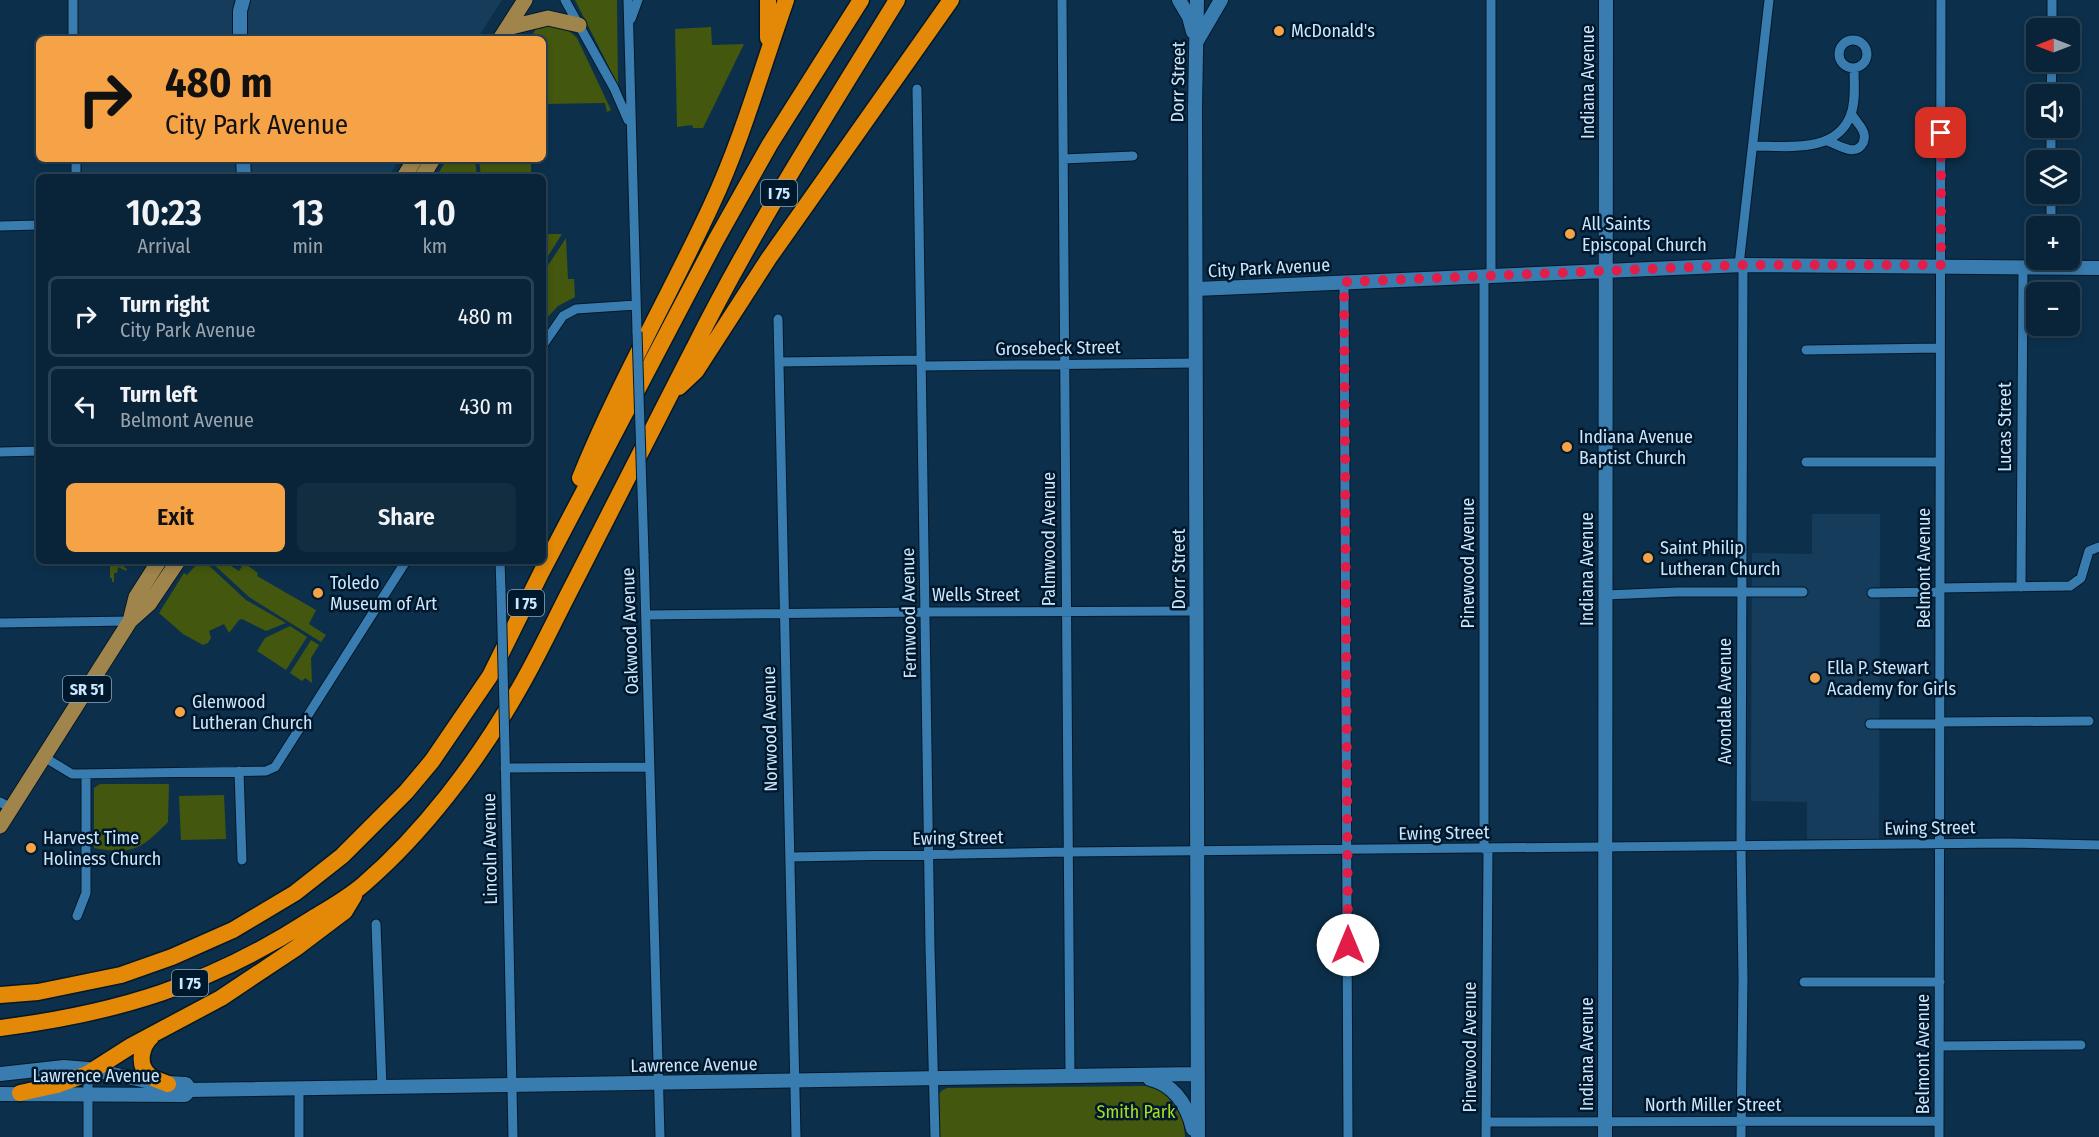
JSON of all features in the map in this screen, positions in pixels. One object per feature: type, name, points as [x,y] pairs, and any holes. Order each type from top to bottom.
[{"type":"highway","points":[[768,0],[768,52]]},
{"type":"highway","points":[[546,561],[603,423],[711,206],[730,162],[786,0]]},
{"type":"highway","name":"I 75","points":[[546,563],[716,240],[770,144],[861,0]]},
{"type":"highway","name":"I 75","points":[[0,1028],[91,1013],[163,993],[198,980],[271,944],[360,888],[415,833],[474,759],[517,693],[747,248],[897,0]]},
{"type":"highway","points":[[672,393],[696,371],[769,258],[951,0]]},
{"type":"highway","points":[[541,573],[545,564]]},
{"type":"highway","name":"I 75","points":[[0,995],[38,992],[121,975],[172,957],[233,930],[295,893],[342,856],[406,792],[432,760],[490,676],[546,564]]},
{"type":"highway","points":[[20,1094],[61,1083],[90,1071],[156,1032],[221,998],[296,948],[345,911],[360,888]]},
{"type":"highway","points":[[156,1032],[144,1046],[142,1063],[149,1075],[168,1084]]},
{"type":"main road","points":[[504,34],[525,0]]},
{"type":"main road","points":[[504,34],[548,18],[579,25]]},
{"type":"main road","name":"SR 51","points":[[130,621],[136,597],[157,564]]},
{"type":"main road","name":"SR 51","points":[[0,826],[6,805],[44,757],[130,621],[149,604],[176,564]]},
{"type":"street","points":[[73,0],[73,36]]},
{"type":"street","points":[[240,36],[240,11],[243,0]]},
{"type":"street","name":"Oakwood Avenue","points":[[565,0],[614,88],[630,124]]},
{"type":"street","name":"Oakwood Avenue","points":[[628,0],[660,1137]]},
{"type":"street","name":"Oakwood Avenue","points":[[629,27],[638,0]]},
{"type":"street","name":"Palmwood Avenue","points":[[1062,0],[1070,1077]]},
{"type":"street","points":[[1179,0],[1189,17],[1196,43]]},
{"type":"street","name":"Dorr Street","points":[[1197,0],[1197,1137]]},
{"type":"street","points":[[1196,43],[1221,0]]},
{"type":"street","name":"Pinewood Avenue","points":[[1486,1137],[1487,276],[1491,0]]},
{"type":"street","name":"Indiana Avenue","points":[[1605,1137],[1606,0]]},
{"type":"street","name":"Avondale Avenue","points":[[1741,1137],[1743,979],[1741,265],[1769,0]]},
{"type":"street","name":"Belmont Avenue","points":[[1939,1137],[1941,0]]},
{"type":"street","points":[[2052,0],[2052,18]]},
{"type":"street","points":[[1753,146],[1802,146],[1827,141],[1841,130],[1851,113],[1854,68]]},
{"type":"street","name":"Fernwood Avenue","points":[[917,89],[935,1137]]},
{"type":"street","points":[[1827,141],[1846,149],[1854,150],[1860,147],[1864,140],[1864,132],[1851,113]]},
{"type":"street","points":[[1063,159],[1133,156]]},
{"type":"street","points":[[0,226],[36,225]]},
{"type":"street","name":"City Park Avenue","points":[[1196,289],[1741,265],[2026,267]]},
{"type":"street","name":"City Park Avenue","points":[[2080,266],[2099,268]]},
{"type":"street","name":"Lucas Street","points":[[2021,587],[2023,267]]},
{"type":"street","points":[[1344,282],[1348,1137]]},
{"type":"street","points":[[546,341],[563,316],[576,309],[636,305]]},
{"type":"street","name":"Norwood Avenue","points":[[778,319],[796,1137]]},
{"type":"street","points":[[1806,350],[1941,348]]},
{"type":"street","name":"Grosebeck Street","points":[[779,362],[1196,363]]},
{"type":"street","points":[[0,452],[36,451]]},
{"type":"street","points":[[1806,462],[1940,462]]},
{"type":"street","points":[[1872,593],[2070,586],[2081,578],[2089,551],[2099,547]]},
{"type":"street","points":[[44,757],[72,774],[270,769],[404,564]]},
{"type":"street","name":"Lincoln Avenue","points":[[500,564],[513,1137]]},
{"type":"street","points":[[1605,594],[1803,592]]},
{"type":"street","name":"Wells Street","points":[[646,615],[1197,611]]},
{"type":"street","points":[[0,623],[130,621]]},
{"type":"street","points":[[1870,724],[2089,721]]},
{"type":"street","points":[[505,768],[650,767]]},
{"type":"street","points":[[239,771],[242,860]]},
{"type":"street","points":[[77,916],[86,893],[86,774]]},
{"type":"street","name":"Ewing Street","points":[[789,857],[2008,843],[2099,845]]},
{"type":"street","points":[[376,924],[382,1087]]},
{"type":"street","points":[[1804,982],[1940,982]]},
{"type":"street","points":[[1940,1046],[2080,1045]]},
{"type":"street","name":"Lawrence Avenue","points":[[0,1074],[54,1067],[168,1084],[186,1084],[190,1090]]},
{"type":"street","points":[[88,1137],[90,1071]]},
{"type":"street","name":"Lawrence Avenue","points":[[0,1094],[185,1095],[190,1090],[1197,1074]]},
{"type":"street","points":[[1139,1076],[1162,1082],[1174,1091],[1187,1109],[1197,1137]]},
{"type":"street","points":[[299,1088],[299,1137]]},
{"type":"street","name":"North Miller Street","points":[[1486,1122],[1939,1121]]},
{"type":"shaded area","points":[[77,0],[502,0],[479,36],[78,36]]},
{"type":"shaded area","points":[[81,162],[398,162],[390,174],[82,174]]},
{"type":"shaded area","name":"Ella P. Stewart Academy for Girls","points":[[1812,514],[1880,514],[1879,840],[1807,839],[1807,802],[1751,801],[1752,553],[1812,554]]},
{"type":"green space","points":[[575,0],[617,0],[618,85]]},
{"type":"green space","points":[[545,25],[558,27],[577,38],[611,110],[607,112],[605,103],[546,104],[546,36],[532,36],[536,29]]},
{"type":"green space","points":[[711,27],[712,45],[744,44],[703,128],[693,128],[692,125],[677,127],[675,29]]},
{"type":"green space","points":[[445,162],[475,162],[477,174],[438,174]]},
{"type":"green space","points":[[479,162],[531,162],[531,174],[481,174]]},
{"type":"green space","points":[[546,234],[562,234],[546,257]]},
{"type":"green space","points":[[566,238],[568,279],[574,279],[575,297],[558,306],[546,319],[546,268]]},
{"type":"green space","points":[[110,564],[125,565],[126,571],[118,567],[117,573],[114,573],[114,582],[110,578]]},
{"type":"green space","points":[[197,564],[207,564],[246,600],[286,623],[266,631],[242,619],[229,633],[224,624],[209,631],[211,638],[203,645],[183,634],[159,613],[184,573],[187,575]]},
{"type":"green space","points":[[213,564],[232,564],[231,566],[239,571],[245,564],[258,573],[257,576],[316,610],[309,624],[326,635],[321,642],[249,597]]},
{"type":"green space","points":[[290,626],[307,637],[286,670],[257,651],[265,638]]},
{"type":"green space","points":[[311,640],[319,645],[311,658],[312,683],[305,678],[302,681],[290,673]]},
{"type":"green space","points":[[100,784],[169,784],[168,822],[136,848],[119,851],[94,848],[94,788]]},
{"type":"green space","points":[[224,795],[226,839],[181,840],[179,796]]},
{"type":"green space","name":"Smith Park","points":[[1150,1086],[1159,1089],[1172,1099],[1183,1120],[1185,1137],[940,1137],[939,1095],[947,1088]]},
{"type":"place","name":"McDonald's","points":[[1279,31]]},
{"type":"place","name":"All Saints Episcopal Church","points":[[1570,234]]},
{"type":"place","name":"Indiana Avenue Baptist Church","points":[[1567,447]]},
{"type":"place","name":"Saint Philip Lutheran Church","points":[[1648,558]]},
{"type":"place","name":"Toledo Museum of Art","points":[[318,593]]},
{"type":"place","name":"Ella P. Stewart Academy for Girls","points":[[1815,678]]},
{"type":"place","name":"Glenwood Lutheran Church","points":[[180,712]]},
{"type":"place","name":"Harvest Time Holiness Church","points":[[31,848]]},
{"type":"route","points":[[1348,945],[1344,282],[1743,265],[1941,265],[1941,133]]}]
